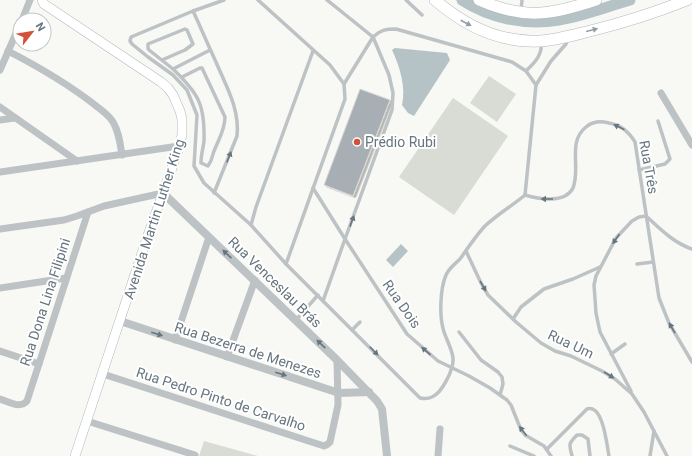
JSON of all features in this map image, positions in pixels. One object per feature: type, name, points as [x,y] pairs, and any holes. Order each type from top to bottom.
[{"type":"main road","name":"Avenida Martin Luther King","points":[[42,0],[44,4],[57,13],[154,76],[168,88],[182,119],[182,135],[179,146],[75,456]]},
{"type":"main road","points":[[53,0],[57,13]]},
{"type":"main road","points":[[435,0],[463,22],[484,32],[516,40],[540,41],[609,26],[687,0]]},
{"type":"main road","points":[[485,1],[506,10],[539,14],[554,12],[596,0]]},
{"type":"street","points":[[25,12],[30,0]]},
{"type":"street","points":[[0,70],[12,42]]},
{"type":"street","points":[[8,51],[37,66],[85,97],[106,114],[116,127],[120,139],[122,155]]},
{"type":"street","points":[[661,93],[692,145]]},
{"type":"street","points":[[0,107],[77,161]]},
{"type":"street","points":[[0,120],[15,118]]},
{"type":"street","points":[[0,172],[179,146]]},
{"type":"street","points":[[0,229],[64,220],[104,206],[163,193]]},
{"type":"street","name":"Rua Venceslau Brás","points":[[163,193],[255,280],[368,392],[382,409],[387,456]]},
{"type":"street","name":"Rua Dona Lina Filipini","points":[[0,399],[20,406],[27,401],[88,212]]},
{"type":"street","points":[[175,340],[209,237]]},
{"type":"street","points":[[0,288],[66,278]]},
{"type":"street","points":[[227,357],[255,280]]},
{"type":"street","name":"Rua Bezerra de Menezes","points":[[120,321],[339,393],[368,392]]},
{"type":"street","points":[[0,351],[39,364]]},
{"type":"street","points":[[337,360],[339,393]]},
{"type":"street","name":"Rua Pedro Pinto de Carvalho","points":[[103,374],[324,446],[330,442],[339,393]]},
{"type":"street","points":[[87,421],[195,455]]},
{"type":"street","points":[[438,456],[440,430]]},
{"type":"lane","points":[[224,0],[193,11],[131,37],[130,41],[148,57],[173,75],[187,90],[197,115],[194,166],[204,183],[251,225],[286,264],[420,398],[426,399],[433,397],[442,387],[452,368],[452,352],[444,330],[441,304],[444,281],[447,273],[485,226],[525,195],[536,85],[551,61],[566,44],[568,36]]},
{"type":"lane","points":[[258,0],[330,65],[344,84],[345,99],[286,264]]},
{"type":"lane","points":[[323,301],[392,110],[393,93],[389,75],[373,37],[327,0]]},
{"type":"lane","points":[[406,0],[422,15]]},
{"type":"lane","points":[[521,13],[522,0]]},
{"type":"lane","points":[[193,11],[230,93],[236,112],[238,126],[237,136],[214,193]]},
{"type":"lane","points":[[162,60],[185,50],[193,44],[187,30],[185,29],[148,44],[148,46],[149,50],[182,77],[198,97],[202,108],[204,132],[201,163],[208,166],[212,162],[213,155],[222,135],[225,117],[202,68],[182,77]]},
{"type":"lane","points":[[344,84],[373,37],[378,32],[385,29],[396,29],[512,62],[526,71],[536,85]]},
{"type":"lane","points":[[526,71],[539,56],[541,46],[540,41]]},
{"type":"lane","points":[[173,69],[210,50]]},
{"type":"lane","points":[[251,225],[256,206],[313,51]]},
{"type":"lane","name":"Rua Três","points":[[525,195],[548,200],[555,199],[568,193],[572,188],[575,176],[577,138],[582,130],[594,122],[600,121],[611,123],[632,135],[635,142],[659,298],[669,323],[692,362]]},
{"type":"lane","points":[[639,170],[665,164],[670,159],[658,121]]},
{"type":"lane","name":"Rua Dois","points":[[313,188],[407,334],[438,361],[469,376],[500,395],[511,406],[521,430],[525,435],[547,449],[551,456]]},
{"type":"lane","points":[[632,394],[600,332],[596,313],[594,285],[596,276],[616,238],[627,225],[639,217],[646,216],[674,240],[683,246],[692,249]]},
{"type":"lane","name":"Rua Um","points":[[466,251],[480,283],[488,295],[513,319],[541,343],[555,351],[571,356],[602,371],[620,382],[632,394],[668,456]]},
{"type":"lane","points":[[637,264],[653,262]]},
{"type":"lane","points":[[513,319],[521,307],[544,289],[573,279],[600,267]]},
{"type":"lane","points":[[296,320],[318,295]]},
{"type":"lane","points":[[352,330],[360,322]]},
{"type":"lane","points":[[459,332],[481,360],[498,372],[502,377],[503,384],[500,395]]},
{"type":"lane","points":[[611,354],[625,344]]},
{"type":"lane","points":[[547,449],[590,407],[597,411],[602,422],[609,456]]},
{"type":"lane","points":[[650,456],[654,430]]},
{"type":"lane","points":[[572,456],[569,446],[570,442],[577,435],[582,435],[588,439],[590,456]]},
{"type":"lane","points":[[510,446],[534,456]]},
{"type":"shaded area","points":[[395,48],[447,53],[450,60],[414,116],[408,113],[402,105],[403,84],[398,63],[392,50]]},
{"type":"shaded area","points":[[489,76],[516,94],[497,122],[470,103]]},
{"type":"shaded area","points":[[453,98],[508,136],[454,215],[399,177]]},
{"type":"shaded area","points":[[401,244],[408,251],[393,267],[386,260]]},
{"type":"shaded area","points":[[204,441],[258,456],[199,456]]},
{"type":"building","name":"Prédio Rubi","points":[[360,89],[390,100],[353,196],[324,185]]},
{"type":"waterway","points":[[462,0],[484,12],[496,16],[533,22],[546,22],[586,14],[630,0]]},
{"type":"place","name":"Prédio Rubi","points":[[357,142]]}]
